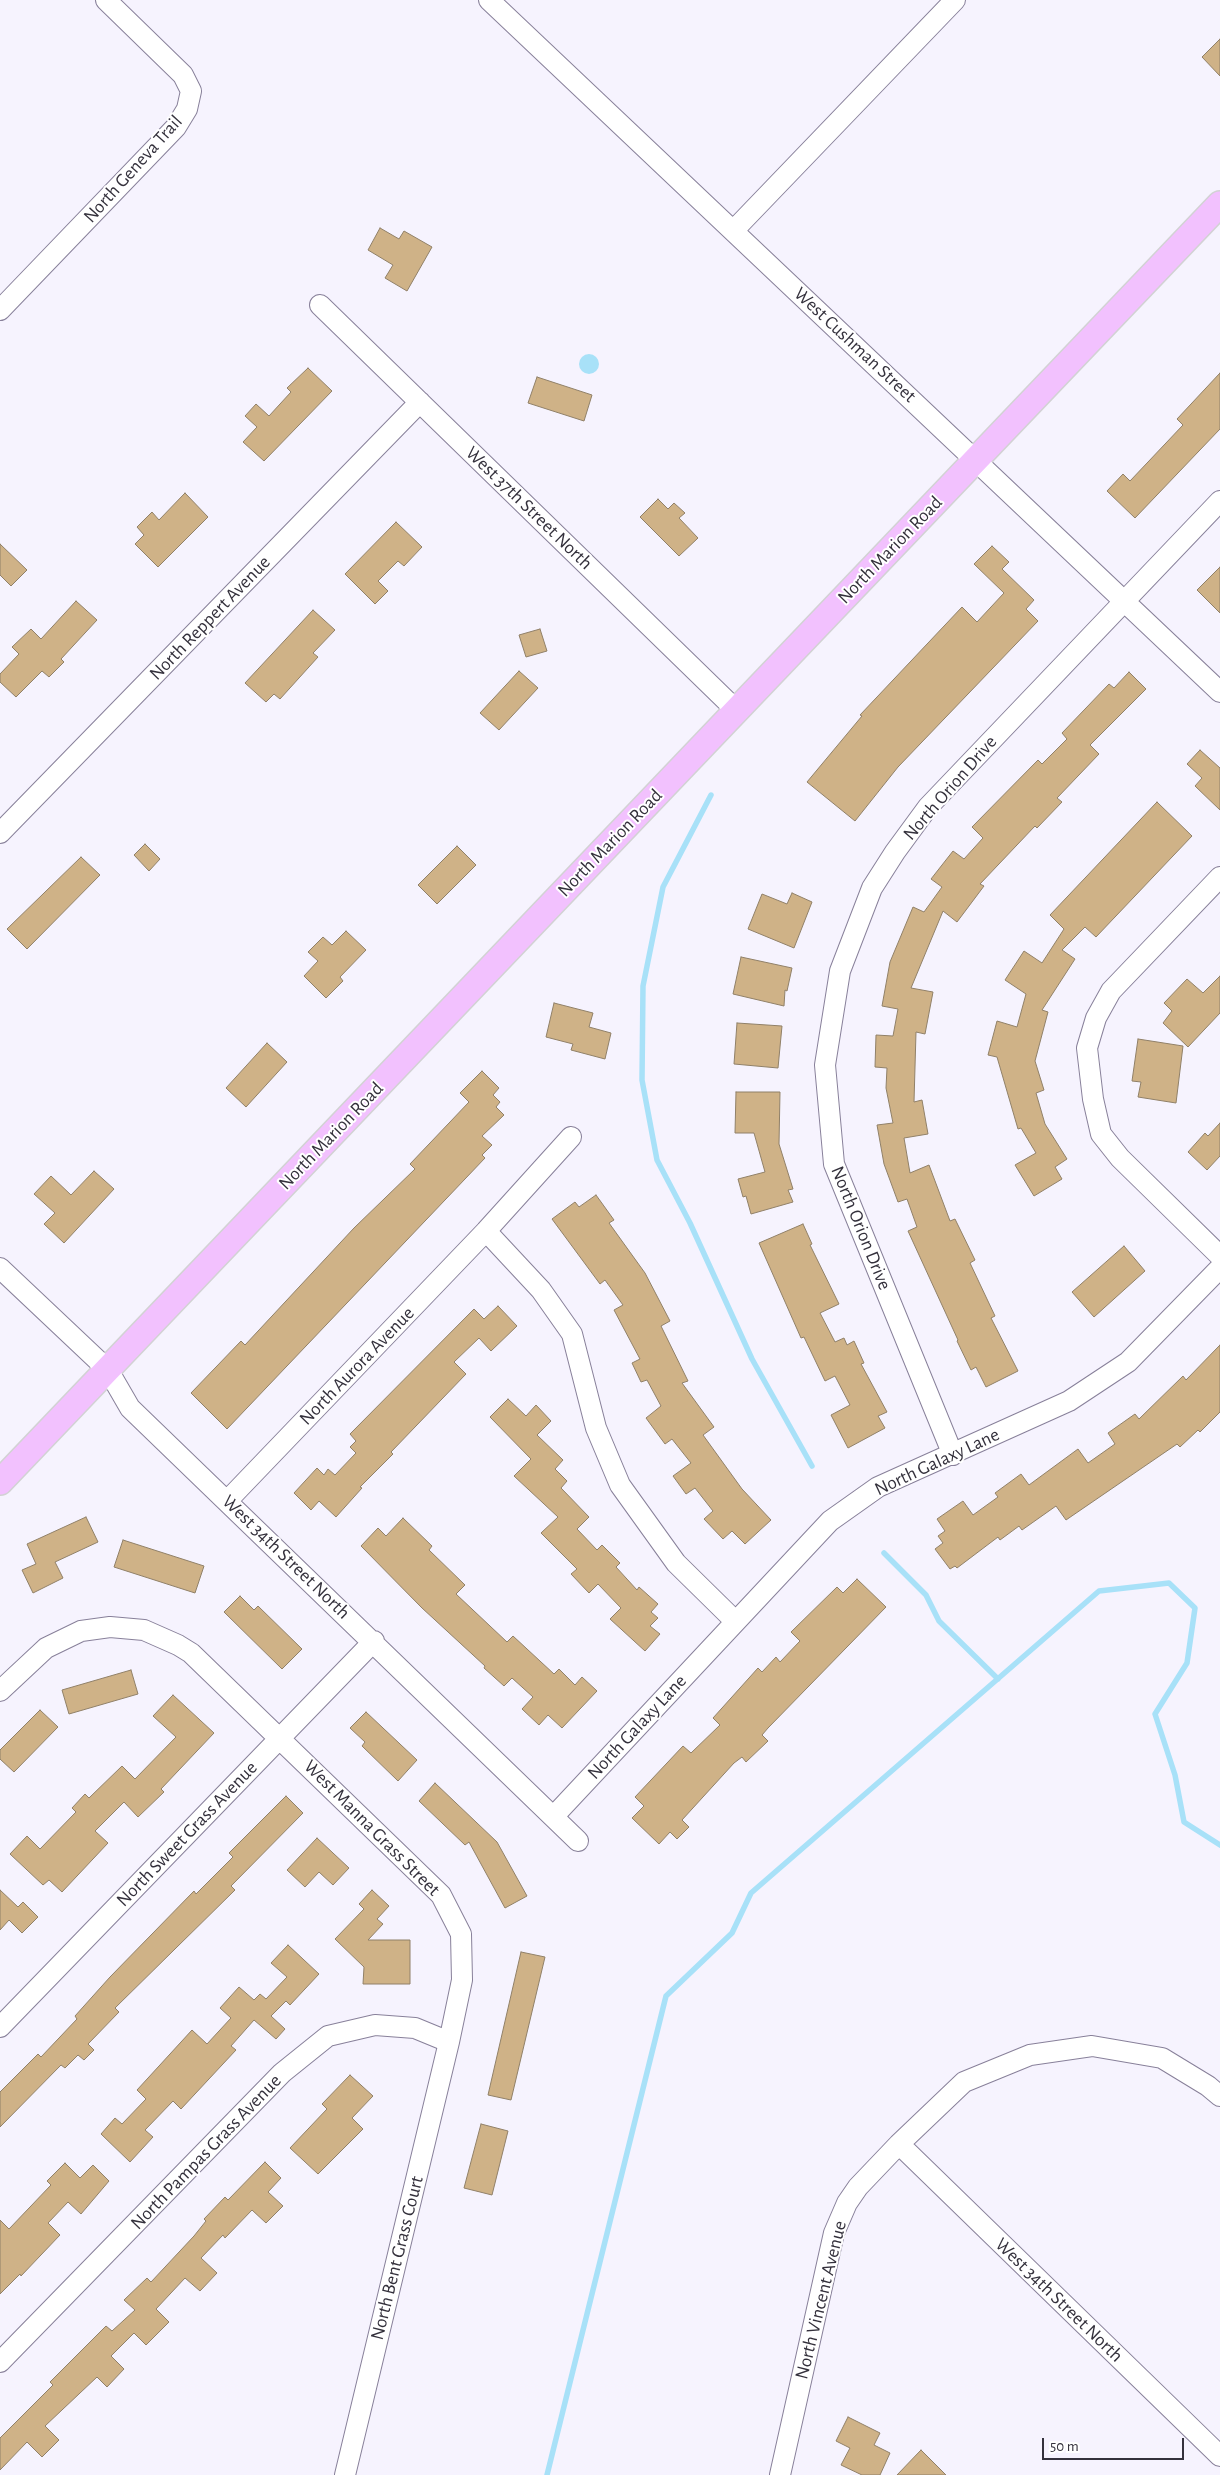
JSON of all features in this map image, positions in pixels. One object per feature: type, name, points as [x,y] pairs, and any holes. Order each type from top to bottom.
[{"type":"main road","name":"North Marion Road","points":[[0,1482],[1220,204]]},
{"type":"street","name":"North Geneva Trail","points":[[0,310],[176,127],[187,109],[191,91],[184,75],[106,0]]},
{"type":"street","name":"West Cushman Street","points":[[489,0],[1124,599],[1220,692]]},
{"type":"street","points":[[733,231],[955,0]]},
{"type":"street","name":"West 37th Street North","points":[[320,305],[737,710]]},
{"type":"street","name":"North Reppert Avenue","points":[[0,833],[420,402]]},
{"type":"street","name":"North Orion Drive","points":[[953,1455],[834,1164],[825,1065],[840,971],[872,888],[895,852],[928,807],[1124,599],[1220,501]]},
{"type":"street","points":[[1220,877],[1111,991],[1096,1018],[1086,1048],[1093,1099],[1101,1134],[1120,1158],[1220,1256]]},
{"type":"street","name":"North Aurora Avenue","points":[[228,1500],[486,1231],[572,1137]]},
{"type":"street","points":[[486,1231],[541,1290],[572,1334],[596,1428],[620,1485],[676,1563],[735,1621]]},
{"type":"street","name":"West 34th Street North","points":[[0,1268],[108,1370],[130,1408],[228,1500],[578,1841]]},
{"type":"street","name":"North Galaxy Lane","points":[[553,1817],[830,1522],[878,1487],[953,1455],[1069,1401],[1128,1362],[1220,1268]]},
{"type":"street","name":"West Manna Grass Street","points":[[0,1691],[46,1648],[81,1631],[110,1627],[144,1630],[191,1653],[441,1894],[461,1934],[462,1980],[449,2042]]},
{"type":"street","name":"North Sweet Grass Avenue","points":[[0,2027],[374,1642]]},
{"type":"street","name":"North Pampas Grass Avenue","points":[[0,2362],[282,2073],[328,2036],[375,2025],[415,2028],[449,2042]]},
{"type":"street","name":"North Bent Grass Court","points":[[345,2475],[449,2042]]},
{"type":"street","name":"North Vincent Avenue","points":[[780,2475],[834,2233],[847,2203],[858,2186],[964,2082],[1030,2055],[1092,2046],[1162,2058],[1208,2086],[1220,2096]]},
{"type":"street","name":"West 34th Street North","points":[[899,2144],[1220,2456]]},
{"type":"water","points":[[589,354],[596,357],[599,364],[596,371],[589,374],[582,371],[579,364],[582,357]]},
{"type":"building","points":[[1220,39],[1220,76],[1202,57]]},
{"type":"building","points":[[380,228],[399,239],[404,231],[432,247],[407,291],[385,278],[393,265],[368,250]]},
{"type":"building","points":[[308,368],[332,391],[264,461],[243,442],[257,427],[245,416],[256,404],[269,416],[291,392],[287,388]]},
{"type":"building","points":[[1220,373],[1220,429],[1135,518],[1107,491],[1123,474],[1130,481],[1183,425],[1177,419]]},
{"type":"building","points":[[537,377],[592,395],[584,421],[528,403]]},
{"type":"building","points":[[185,493],[208,517],[158,567],[135,544],[144,535],[137,527],[152,512],[159,520]]},
{"type":"building","points":[[658,499],[668,509],[674,503],[685,513],[679,518],[698,538],[679,556],[640,517]]},
{"type":"building","points":[[396,522],[422,547],[404,566],[398,561],[378,581],[388,591],[375,604],[345,574]]},
{"type":"building","points":[[0,544],[27,570],[11,586],[0,575]]},
{"type":"building","points":[[992,546],[1009,562],[1002,569],[1034,600],[1026,609],[1038,621],[898,767],[855,821],[807,782],[862,716],[860,715],[962,607],[977,622],[1004,593],[974,564]]},
{"type":"building","points":[[1220,567],[1220,613],[1197,590]]},
{"type":"building","points":[[76,601],[97,620],[61,659],[64,662],[49,677],[42,671],[16,697],[0,682],[0,674],[19,654],[12,647],[31,629],[41,639]]},
{"type":"building","points":[[313,610],[335,630],[313,653],[318,657],[280,699],[274,694],[266,702],[245,683]]},
{"type":"building","points":[[540,629],[547,651],[526,657],[519,635]]},
{"type":"building","points":[[519,671],[538,688],[499,730],[480,713]]},
{"type":"building","points":[[1129,672],[1146,689],[1090,745],[1099,754],[1057,798],[1062,802],[1037,828],[1035,826],[980,884],[984,886],[957,922],[943,911],[911,988],[933,992],[925,1034],[916,1032],[914,1102],[922,1100],[928,1134],[904,1138],[910,1173],[929,1165],[950,1221],[955,1219],[975,1260],[970,1263],[995,1316],[991,1318],[1018,1371],[986,1387],[976,1367],[971,1370],[957,1341],[908,1231],[917,1227],[907,1199],[898,1202],[884,1164],[877,1125],[893,1123],[886,1088],[887,1068],[875,1067],[876,1035],[893,1036],[898,1009],[882,1006],[890,962],[913,907],[924,912],[942,887],[931,879],[953,851],[964,859],[983,838],[972,827],[1038,760],[1042,764],[1067,739],[1062,733],[1109,684],[1114,688]]},
{"type":"building","points":[[1200,750],[1220,768],[1220,810],[1195,786],[1202,778],[1187,764]]},
{"type":"building","points":[[1157,802],[1192,836],[1096,937],[1085,927],[1062,950],[1075,959],[1042,1010],[1048,1012],[1035,1061],[1044,1090],[1036,1093],[1045,1124],[1067,1159],[1055,1167],[1062,1179],[1034,1196],[1015,1165],[1036,1153],[1021,1128],[1018,1129],[997,1057],[988,1055],[997,1021],[1017,1027],[1026,994],[1005,980],[1024,951],[1042,963],[1064,929],[1050,915]]},
{"type":"building","points":[[145,844],[160,859],[149,871],[134,855]]},
{"type":"building","points":[[457,846],[476,865],[437,904],[418,885]]},
{"type":"building","points":[[81,857],[100,875],[27,949],[7,929]]},
{"type":"building","points":[[792,893],[812,902],[794,948],[748,929],[762,894],[787,904]]},
{"type":"building","points":[[346,931],[366,950],[340,977],[343,981],[326,998],[304,976],[318,961],[308,952],[323,937],[332,945]]},
{"type":"building","points":[[741,957],[792,968],[787,991],[785,990],[784,1006],[733,994]]},
{"type":"building","points":[[1220,976],[1220,1013],[1188,1047],[1163,1023],[1172,1011],[1164,1003],[1187,979],[1203,993]]},
{"type":"building","points":[[554,1003],[593,1013],[589,1027],[611,1033],[605,1059],[571,1050],[573,1044],[546,1037]]},
{"type":"building","points":[[737,1023],[782,1026],[778,1068],[734,1064]]},
{"type":"building","points":[[1138,1039],[1183,1046],[1176,1103],[1138,1097],[1141,1082],[1132,1081]]},
{"type":"building","points":[[267,1043],[287,1062],[246,1107],[226,1088]]},
{"type":"building","points":[[482,1071],[499,1088],[493,1095],[500,1102],[496,1107],[504,1115],[482,1136],[492,1145],[482,1155],[485,1158],[227,1429],[191,1393],[241,1341],[245,1345],[354,1228],[415,1169],[410,1164],[469,1102],[460,1093]]},
{"type":"building","points":[[736,1092],[780,1092],[779,1144],[793,1189],[788,1190],[793,1202],[751,1214],[746,1196],[743,1197],[738,1179],[765,1172],[754,1133],[735,1133]]},
{"type":"building","points":[[1220,1123],[1220,1156],[1207,1170],[1188,1152],[1205,1133],[1208,1136]]},
{"type":"building","points":[[94,1171],[114,1189],[64,1243],[44,1224],[55,1213],[34,1194],[51,1176],[71,1195]]},
{"type":"building","points":[[596,1195],[614,1220],[609,1223],[645,1273],[670,1321],[661,1326],[688,1381],[682,1383],[714,1427],[703,1435],[742,1489],[771,1520],[745,1544],[732,1531],[723,1539],[704,1519],[713,1511],[695,1488],[686,1494],[673,1476],[691,1463],[672,1439],[665,1444],[646,1418],[661,1406],[647,1380],[641,1382],[632,1363],[640,1359],[614,1310],[623,1305],[605,1280],[600,1284],[552,1219],[575,1202],[579,1207]]},
{"type":"building","points":[[803,1224],[812,1244],[810,1245],[839,1304],[820,1313],[835,1342],[844,1338],[847,1345],[854,1341],[864,1363],[861,1364],[887,1412],[878,1416],[885,1428],[848,1448],[831,1415],[850,1405],[835,1376],[825,1381],[804,1337],[801,1338],[759,1243]]},
{"type":"building","points":[[1124,1246],[1145,1271],[1094,1317],[1072,1292]]},
{"type":"building","points":[[498,1306],[517,1326],[491,1351],[479,1338],[454,1362],[466,1374],[391,1452],[393,1454],[360,1487],[362,1488],[336,1517],[319,1501],[311,1510],[294,1493],[317,1468],[324,1475],[328,1469],[335,1475],[356,1453],[350,1447],[356,1441],[350,1434],[474,1309],[484,1319]]},
{"type":"building","points":[[1220,1345],[1220,1412],[1200,1432],[1198,1430],[1180,1447],[1177,1444],[1066,1520],[1056,1506],[1022,1530],[1019,1526],[1000,1540],[998,1537],[957,1568],[955,1566],[950,1569],[935,1549],[943,1543],[938,1536],[945,1531],[937,1519],[963,1501],[973,1515],[998,1497],[995,1493],[1021,1474],[1029,1485],[1078,1449],[1088,1463],[1115,1444],[1108,1433],[1135,1414],[1139,1419],[1183,1376],[1186,1380]]},
{"type":"building","points":[[508,1399],[526,1416],[536,1405],[551,1421],[537,1435],[563,1460],[555,1469],[567,1481],[561,1488],[589,1517],[577,1529],[597,1550],[602,1545],[620,1563],[616,1567],[637,1590],[639,1587],[658,1604],[651,1612],[658,1618],[650,1626],[660,1634],[645,1651],[610,1619],[621,1608],[598,1584],[589,1593],[571,1574],[577,1569],[541,1533],[558,1517],[514,1476],[531,1459],[490,1417]]},
{"type":"building","points":[[86,1517],[98,1542],[55,1562],[63,1578],[33,1593],[22,1570],[36,1564],[27,1544]]},
{"type":"building","points":[[403,1518],[432,1546],[429,1550],[465,1585],[456,1594],[507,1642],[513,1636],[554,1674],[559,1669],[575,1685],[582,1677],[597,1691],[562,1728],[548,1715],[539,1725],[522,1709],[533,1697],[512,1678],[504,1686],[422,1608],[361,1546],[378,1528],[386,1536]]},
{"type":"building","points":[[123,1540],[204,1566],[195,1593],[114,1567]]},
{"type":"building","points":[[857,1579],[886,1607],[768,1728],[762,1735],[768,1741],[746,1762],[742,1757],[734,1763],[682,1820],[689,1827],[677,1839],[670,1832],[659,1844],[632,1818],[644,1806],[635,1797],[683,1746],[691,1753],[720,1725],[713,1718],[758,1668],[762,1672],[776,1657],[780,1662],[800,1641],[791,1632],[837,1587],[843,1593]]},
{"type":"building","points":[[240,1596],[254,1610],[258,1606],[302,1649],[282,1669],[224,1612]]},
{"type":"building","points":[[131,1670],[138,1694],[69,1714],[62,1690]]},
{"type":"building","points":[[173,1695],[214,1733],[161,1789],[164,1792],[138,1817],[124,1802],[95,1831],[108,1843],[62,1892],[49,1880],[43,1885],[10,1854],[27,1836],[40,1849],[76,1812],[72,1808],[85,1794],[89,1798],[122,1766],[135,1779],[176,1737],[153,1716]]},
{"type":"building","points":[[40,1710],[58,1727],[14,1772],[0,1759],[0,1750]]},
{"type":"building","points":[[366,1712],[417,1760],[398,1781],[362,1746],[365,1742],[350,1728]]},
{"type":"building","points":[[435,1783],[497,1842],[527,1896],[505,1908],[469,1842],[465,1845],[419,1801]]},
{"type":"building","points":[[286,1796],[303,1813],[231,1886],[235,1890],[115,2008],[119,2012],[88,2044],[94,2050],[84,2060],[78,2055],[65,2068],[61,2065],[0,2127],[0,2092],[38,2054],[41,2057],[77,2019],[75,2016],[110,1977],[194,1891],[196,1894],[233,1857],[229,1853]]},
{"type":"building","points":[[317,1838],[349,1868],[333,1885],[319,1872],[305,1887],[287,1870]]},
{"type":"building","points":[[0,1890],[18,1907],[23,1902],[38,1917],[22,1933],[9,1920],[0,1930]]},
{"type":"building","points":[[372,1890],[389,1906],[377,1919],[383,1924],[368,1940],[410,1940],[410,1984],[363,1984],[364,1967],[335,1939],[364,1909],[359,1904]]},
{"type":"building","points":[[288,1945],[319,1974],[290,2005],[286,2001],[271,2016],[285,2029],[276,2039],[254,2020],[231,2046],[236,2050],[181,2109],[173,2101],[145,2130],[153,2137],[130,2162],[101,2134],[115,2118],[122,2124],[146,2099],[137,2090],[192,2030],[207,2044],[231,2018],[220,2008],[239,1987],[254,2000],[260,1994],[266,1999],[287,1977],[271,1963]]},
{"type":"building","points":[[521,1952],[545,1957],[511,2100],[488,2095]]},
{"type":"building","points":[[350,2075],[373,2096],[352,2118],[363,2129],[318,2174],[290,2148],[327,2109],[322,2104]]},
{"type":"building","points":[[481,2124],[508,2131],[492,2195],[464,2188]]},
{"type":"building","points":[[265,2162],[281,2178],[268,2192],[283,2206],[266,2223],[252,2210],[225,2238],[223,2235],[201,2258],[217,2273],[200,2291],[185,2278],[156,2309],[169,2322],[146,2345],[134,2333],[111,2356],[124,2369],[107,2387],[97,2377],[45,2426],[59,2440],[42,2457],[27,2442],[0,2470],[0,2438],[53,2385],[50,2382],[106,2326],[112,2331],[135,2310],[124,2300],[147,2278],[151,2282],[194,2236],[206,2221],[204,2219],[225,2197],[228,2200]]},
{"type":"building","points":[[65,2163],[80,2178],[93,2165],[109,2181],[81,2214],[68,2202],[48,2223],[60,2235],[21,2276],[20,2274],[0,2294],[0,2220],[9,2229],[51,2185],[47,2181]]},
{"type":"building","points":[[848,2417],[880,2433],[874,2445],[890,2453],[880,2475],[862,2475],[841,2465],[850,2448],[836,2441]]},
{"type":"building","points":[[921,2450],[946,2475],[897,2475]]},
{"type":"waterway","points":[[711,795],[663,887],[643,986],[642,1080],[657,1160],[690,1223],[752,1359],[812,1466]]},
{"type":"waterway","points":[[884,1553],[926,1595],[939,1621],[998,1679]]},
{"type":"waterway","points":[[547,2475],[666,1996],[732,1933],[751,1893],[1099,1591],[1169,1583],[1195,1608],[1187,1663],[1155,1714],[1175,1775],[1184,1822],[1220,1845]]}]
